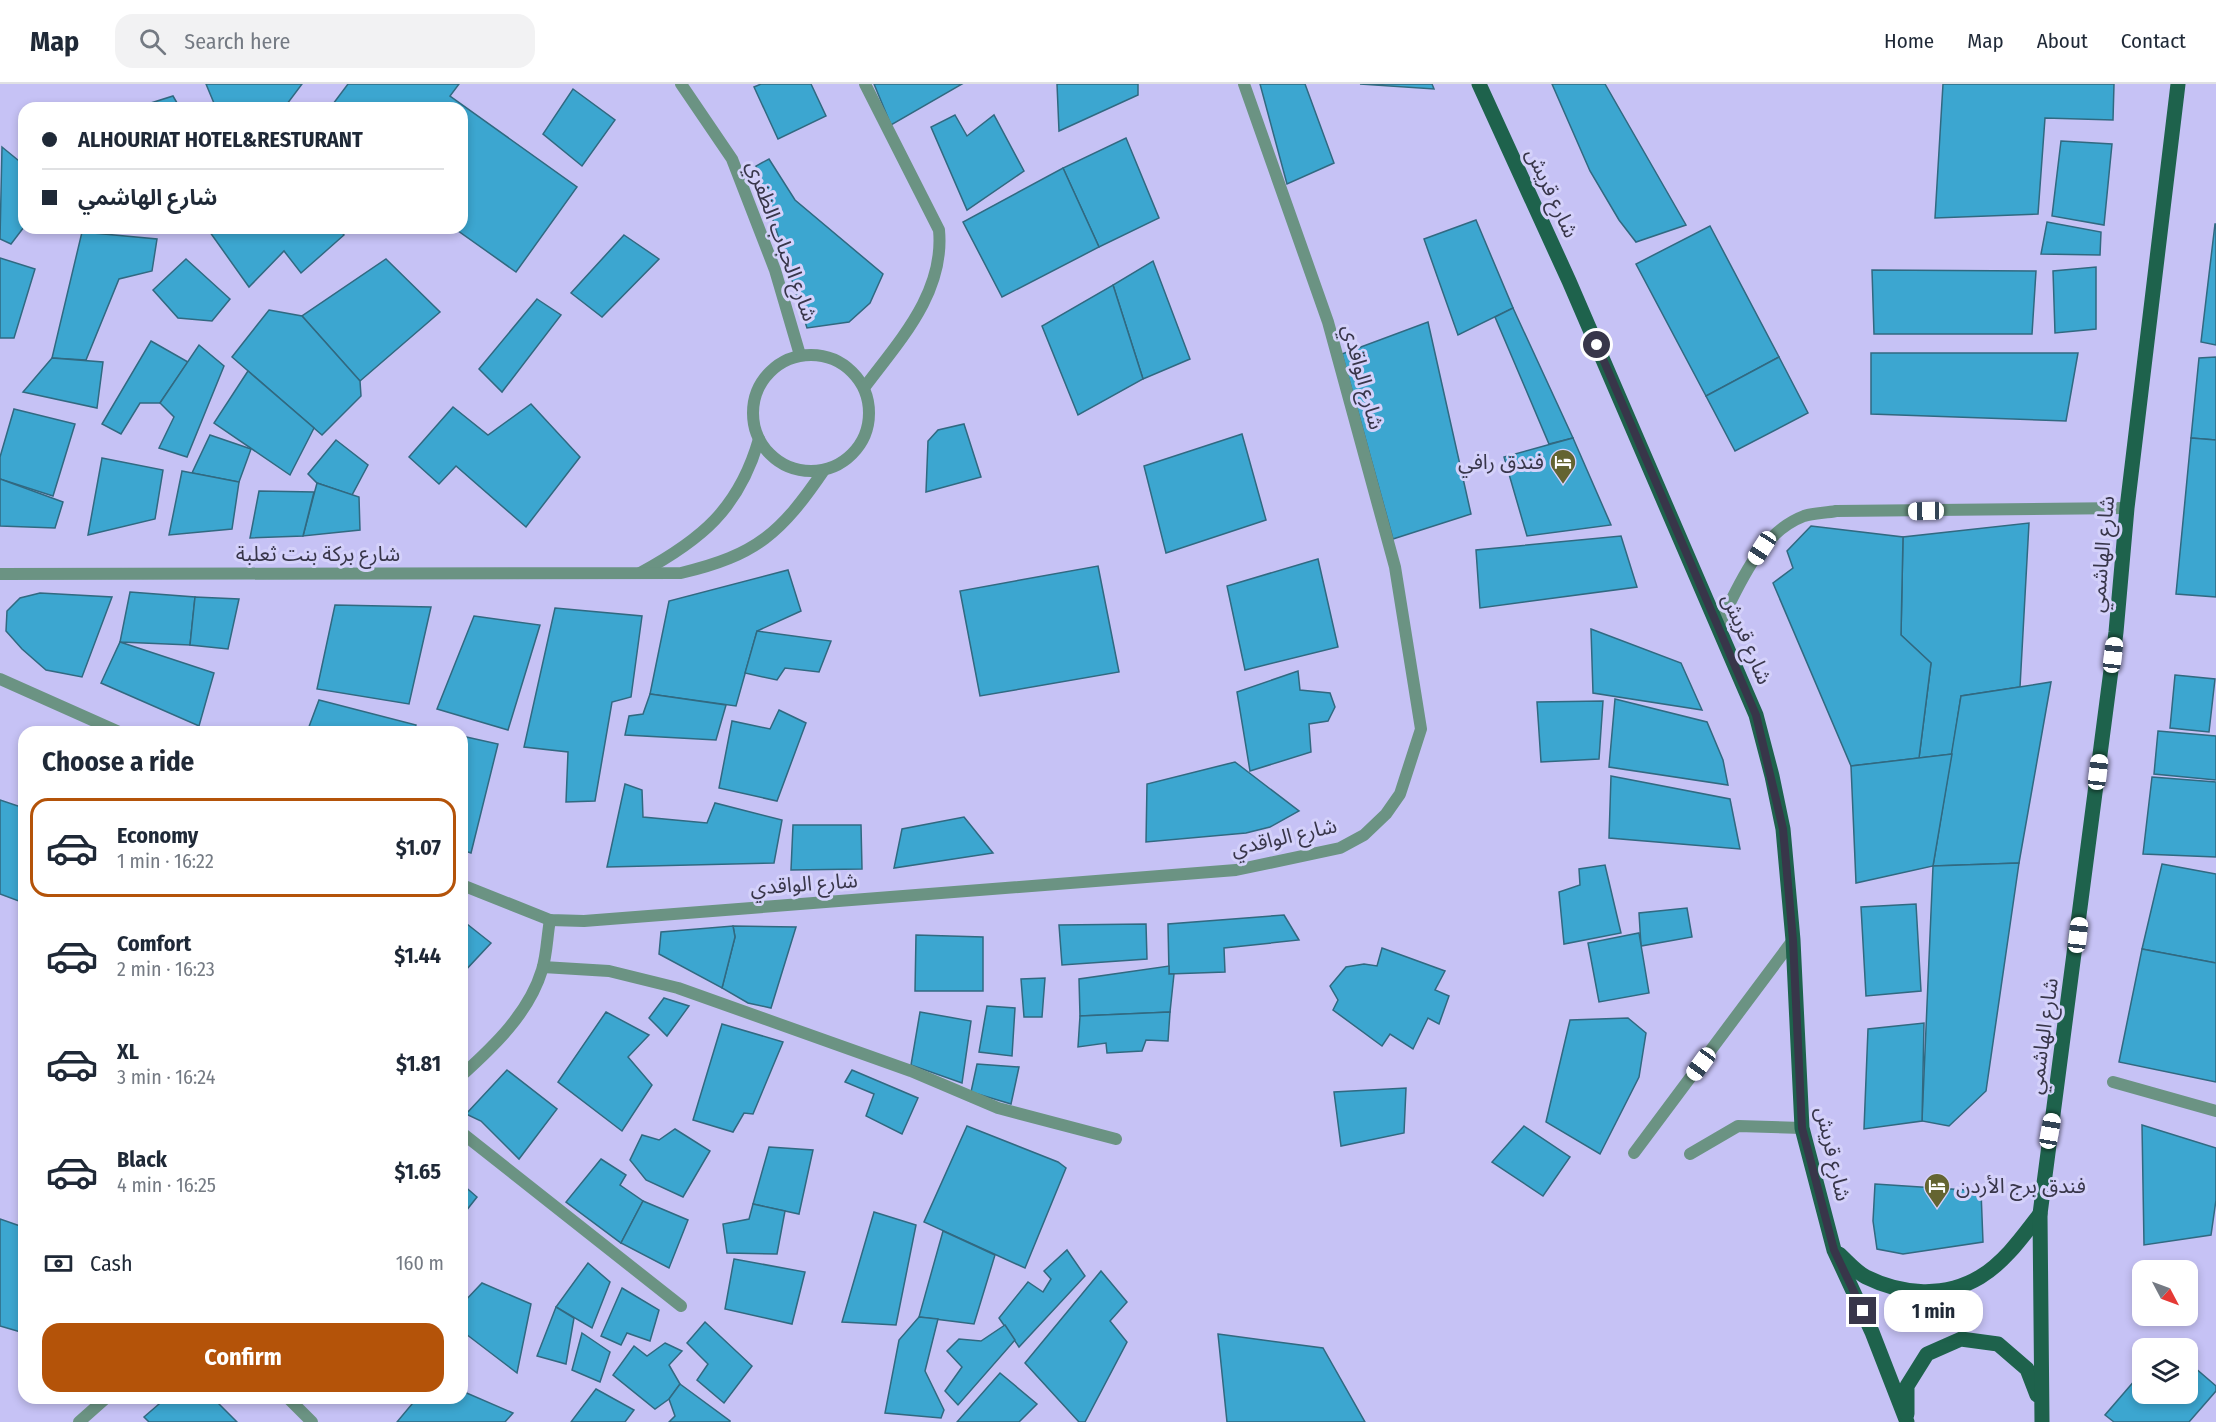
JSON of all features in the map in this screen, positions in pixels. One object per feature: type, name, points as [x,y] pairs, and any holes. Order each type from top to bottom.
[{"type":"main road","name":"شارع قريش","points":[[1479,84],[1569,281],[1756,715],[1783,829],[1793,940],[1802,1128],[1834,1250]]},
{"type":"main road","name":"شارع الهاشمي","points":[[2042,1414],[2040,1214],[2116,632],[2127,507],[2178,84]]},
{"type":"main road","points":[[1834,1250],[1864,1277],[1902,1291],[1943,1292],[1980,1277],[2011,1250],[2040,1214]]},
{"type":"main road","points":[[1834,1250],[1872,1332],[1907,1422]]},
{"type":"main road","points":[[1907,1422],[1907,1386],[1927,1354],[1961,1339],[1998,1344],[2027,1369],[2042,1414]]},
{"type":"street","name":"شارع الحباب الظفري","points":[[681,84],[732,159],[775,270],[800,355]]},
{"type":"street","points":[[864,388],[918,314],[937,272],[941,250],[939,230],[865,84]]},
{"type":"street","name":"شارع الواقدي","points":[[468,887],[550,920],[584,921],[1236,870],[1340,848],[1364,835],[1386,814],[1400,795],[1421,729],[1395,567],[1328,322],[1244,84]]},
{"type":"street","points":[[800,355],[820,355],[838,361],[854,372],[864,388],[869,409],[867,429],[857,447],[842,461],[824,470],[798,470],[782,463],[775,459],[759,439],[752,413],[758,387],[775,366],[800,355]]},
{"type":"street","name":"شارع بركة بنت ثعلبة","points":[[636,575],[679,551],[721,513],[750,469],[759,439]]},
{"type":"street","name":"شارع بركة بنت ثعلبة","points":[[0,574],[295,572],[636,575],[681,573],[717,565],[752,549],[782,526],[824,470]]},
{"type":"street","points":[[1719,625],[1762,548],[1784,528],[1804,516],[1836,511],[2127,507]]},
{"type":"street","points":[[0,679],[106,726]]},
{"type":"street","points":[[468,1070],[489,1051],[527,1005],[543,967],[550,920]]},
{"type":"street","points":[[1634,1154],[1793,940]]},
{"type":"street","points":[[543,967],[609,971],[678,988],[911,1071],[998,1108],[1116,1139]]},
{"type":"street","points":[[2113,1082],[2216,1111]]},
{"type":"street","points":[[1690,1154],[1738,1126],[1802,1128]]},
{"type":"street","points":[[468,1138],[681,1306]]},
{"type":"street","points":[[79,1422],[99,1404]]},
{"type":"street","points":[[294,1404],[312,1422]]},
{"type":"building","points":[[206,84],[302,84],[288,102],[214,102]]},
{"type":"building","points":[[348,84],[459,84],[450,96],[458,102],[334,102]]},
{"type":"building","points":[[761,84],[811,84],[826,116],[778,139],[754,87]]},
{"type":"building","points":[[874,84],[962,84],[891,125]]},
{"type":"building","points":[[1057,84],[1138,84],[1138,95],[1059,131]]},
{"type":"building","points":[[1260,84],[1305,84],[1334,163],[1287,184]]},
{"type":"building","points":[[1360,84],[1432,84],[1434,89]]},
{"type":"building","points":[[1552,84],[1605,84],[1686,225],[1636,242],[1619,220],[1590,171]]},
{"type":"building","points":[[1943,84],[2114,84],[2113,120],[2045,118],[2038,214],[1935,218]]},
{"type":"building","points":[[573,89],[615,120],[582,166],[543,134]]},
{"type":"building","points":[[173,96],[176,102],[154,102]]},
{"type":"building","points":[[468,109],[577,187],[516,272],[462,234],[468,234]]},
{"type":"building","points":[[955,115],[967,136],[994,115],[1024,171],[967,210],[931,127]]},
{"type":"building","points":[[1126,138],[1159,218],[1099,247],[1063,168]]},
{"type":"building","points":[[2061,141],[2112,144],[2104,225],[2052,216]]},
{"type":"building","points":[[2,147],[18,160],[19,234],[11,244],[0,239]]},
{"type":"building","points":[[769,159],[795,200],[883,274],[870,303],[849,322],[807,328],[756,166]]},
{"type":"building","points":[[1063,168],[1099,247],[1002,297],[963,222]]},
{"type":"building","points":[[1476,220],[1513,308],[1458,335],[1424,239]]},
{"type":"building","points":[[2047,222],[2101,232],[2100,255],[2041,254]]},
{"type":"building","points":[[2216,224],[2216,345],[2201,342]]},
{"type":"building","points":[[1710,226],[1779,357],[1706,396],[1636,264]]},
{"type":"building","points":[[82,234],[157,239],[152,271],[119,279],[86,360],[52,358]]},
{"type":"building","points":[[211,234],[344,235],[301,273],[284,251],[249,287]]},
{"type":"building","points":[[624,235],[659,259],[602,317],[571,293]]},
{"type":"building","points":[[0,258],[35,269],[14,338],[0,338]]},
{"type":"building","points":[[186,259],[230,299],[212,321],[178,318],[153,290]]},
{"type":"building","points":[[386,259],[440,312],[360,381],[302,316]]},
{"type":"building","points":[[1153,261],[1190,359],[1143,379],[1113,285]]},
{"type":"building","points":[[2096,267],[2096,329],[2055,333],[2053,271]]},
{"type":"building","points":[[1872,270],[2036,271],[2032,334],[1874,334]]},
{"type":"building","points":[[1113,285],[1143,379],[1078,415],[1042,326]]},
{"type":"building","points":[[537,299],[561,315],[502,392],[479,369]]},
{"type":"building","points":[[1513,308],[1573,438],[1549,444],[1495,317]]},
{"type":"building","points":[[269,310],[302,316],[360,381],[361,396],[322,435],[232,357]]},
{"type":"building","points":[[1428,322],[1471,514],[1393,539],[1342,354]]},
{"type":"building","points":[[151,341],[188,362],[160,403],[140,403],[121,434],[102,424]]},
{"type":"building","points":[[199,345],[224,366],[187,457],[159,448],[174,417],[160,403]]},
{"type":"building","points":[[1871,353],[2078,353],[2066,421],[1871,414]]},
{"type":"building","points":[[1779,357],[1808,413],[1735,451],[1706,396]]},
{"type":"building","points":[[2216,357],[2216,440],[2191,438],[2199,358]]},
{"type":"building","points":[[52,358],[103,362],[97,408],[23,392]]},
{"type":"building","points":[[248,371],[314,428],[290,475],[214,423]]},
{"type":"building","points":[[531,404],[580,457],[526,527],[456,466],[439,484],[409,457],[453,407],[488,435]]},
{"type":"building","points":[[14,409],[75,424],[53,496],[0,479],[0,457]]},
{"type":"building","points":[[964,424],[981,477],[926,492],[928,441],[938,430]]},
{"type":"building","points":[[1242,434],[1266,520],[1166,553],[1144,466]]},
{"type":"building","points":[[210,435],[251,449],[239,482],[192,473]]},
{"type":"building","points":[[1573,438],[1611,525],[1527,536],[1504,457]]},
{"type":"building","points":[[2191,438],[2216,440],[2216,597],[2176,594]]},
{"type":"building","points":[[336,440],[368,465],[352,495],[317,483],[308,474]]},
{"type":"building","points":[[102,458],[163,470],[155,519],[88,535]]},
{"type":"building","points":[[182,471],[239,482],[232,529],[169,535]]},
{"type":"building","points":[[0,479],[63,502],[55,528],[0,526]]},
{"type":"building","points":[[317,483],[359,497],[360,530],[303,536]]},
{"type":"building","points":[[259,491],[314,492],[303,536],[250,538]]},
{"type":"building","points":[[2029,523],[2020,687],[1961,696],[1952,754],[1919,758],[1931,663],[1901,635],[1903,537]]},
{"type":"building","points":[[1811,526],[1903,537],[1901,635],[1931,663],[1919,758],[1851,766],[1773,583],[1793,568],[1787,551]]},
{"type":"building","points":[[1621,536],[1637,587],[1480,608],[1476,550]]},
{"type":"building","points":[[1318,559],[1338,647],[1245,670],[1227,586]]},
{"type":"building","points":[[1098,566],[1119,672],[980,696],[960,591]]},
{"type":"building","points":[[788,570],[801,611],[757,631],[736,706],[650,694],[669,601]]},
{"type":"building","points":[[130,592],[195,597],[190,645],[120,642]]},
{"type":"building","points":[[40,593],[112,597],[82,677],[46,670],[6,631],[7,611],[20,598]]},
{"type":"building","points":[[195,597],[239,599],[228,649],[190,645]]},
{"type":"building","points":[[335,605],[431,607],[409,704],[317,689]]},
{"type":"building","points":[[555,608],[642,616],[631,697],[612,702],[595,801],[566,802],[568,752],[524,747]]},
{"type":"building","points":[[474,616],[540,625],[508,730],[437,709]]},
{"type":"building","points":[[1591,629],[1681,663],[1702,710],[1593,693]]},
{"type":"building","points":[[757,631],[831,641],[819,672],[785,668],[777,680],[745,673]]},
{"type":"building","points":[[120,642],[214,673],[199,726],[101,683]]},
{"type":"building","points":[[1298,671],[1300,690],[1330,693],[1335,707],[1328,721],[1309,724],[1311,752],[1250,771],[1237,692]]},
{"type":"building","points":[[2175,675],[2215,679],[2209,732],[2170,728]]},
{"type":"building","points":[[2051,682],[2019,863],[1933,866],[1961,696]]},
{"type":"building","points":[[650,694],[726,705],[716,740],[625,735],[629,716],[643,714]]},
{"type":"building","points":[[1615,699],[1707,722],[1723,760],[1728,785],[1609,767]]},
{"type":"building","points":[[319,700],[416,725],[416,726],[309,726]]},
{"type":"building","points":[[1603,701],[1599,759],[1541,762],[1537,702]]},
{"type":"building","points":[[779,710],[806,723],[777,801],[719,788],[732,721],[770,729]]},
{"type":"building","points":[[2158,731],[2216,736],[2216,780],[2154,774]]},
{"type":"building","points":[[468,737],[498,744],[471,853],[468,852]]},
{"type":"building","points":[[1952,754],[1933,866],[1856,883],[1851,766]]},
{"type":"building","points":[[1235,762],[1299,811],[1270,827],[1246,833],[1146,842],[1147,784]]},
{"type":"building","points":[[1611,776],[1730,799],[1740,849],[1609,838]]},
{"type":"building","points":[[2152,777],[2216,782],[2216,857],[2143,854]]},
{"type":"building","points":[[625,784],[642,790],[643,817],[707,823],[715,803],[782,820],[774,863],[607,867]]},
{"type":"building","points":[[0,800],[18,806],[18,901],[0,894]]},
{"type":"building","points":[[964,817],[993,853],[894,868],[902,829]]},
{"type":"building","points":[[793,825],[861,825],[862,869],[791,870]]},
{"type":"building","points":[[2019,863],[1986,1091],[1949,1126],[1922,1121],[1933,866]]},
{"type":"building","points":[[2162,864],[2216,874],[2216,963],[2142,949]]},
{"type":"building","points":[[1605,865],[1621,933],[1564,944],[1559,892],[1580,885],[1579,869]]},
{"type":"building","points":[[1916,904],[1921,991],[1866,996],[1861,907]]},
{"type":"building","points":[[1687,908],[1692,937],[1641,946],[1639,913]]},
{"type":"building","points":[[1284,915],[1299,940],[1224,948],[1225,972],[1169,974],[1168,924]]},
{"type":"building","points":[[1146,924],[1147,959],[1062,965],[1059,925]]},
{"type":"building","points":[[468,925],[491,943],[468,968]]},
{"type":"building","points":[[733,926],[796,927],[771,1008],[748,1003],[722,988],[735,937]]},
{"type":"building","points":[[733,926],[735,937],[722,988],[659,954],[661,932]]},
{"type":"building","points":[[1639,933],[1649,993],[1599,1002],[1588,943]]},
{"type":"building","points":[[916,935],[983,937],[983,991],[915,991]]},
{"type":"building","points":[[1382,948],[1445,971],[1435,990],[1449,996],[1439,1024],[1428,1018],[1413,1049],[1390,1034],[1382,1046],[1333,1010],[1338,1000],[1330,986],[1346,967],[1364,964],[1377,966]]},
{"type":"building","points":[[2142,949],[2216,963],[2216,1082],[2119,1062]]},
{"type":"building","points":[[1169,966],[1169,974],[1174,974],[1170,1012],[1080,1016],[1079,979]]},
{"type":"building","points":[[1045,978],[1042,1017],[1024,1017],[1021,979]]},
{"type":"building","points":[[664,998],[689,1006],[667,1036],[649,1018]]},
{"type":"building","points":[[987,1006],[1015,1008],[1012,1056],[979,1052]]},
{"type":"building","points":[[606,1012],[649,1035],[628,1057],[652,1085],[622,1131],[558,1082]]},
{"type":"building","points":[[920,1012],[971,1021],[962,1083],[911,1065]]},
{"type":"building","points":[[1170,1012],[1168,1041],[1146,1040],[1142,1051],[1107,1053],[1106,1043],[1078,1047],[1080,1016]]},
{"type":"building","points":[[1628,1018],[1646,1033],[1639,1077],[1600,1154],[1546,1122],[1570,1020]]},
{"type":"building","points":[[1924,1023],[1922,1121],[1864,1129],[1868,1029]]},
{"type":"building","points":[[722,1024],[783,1042],[753,1114],[744,1113],[733,1132],[693,1120]]},
{"type":"building","points":[[977,1064],[1019,1067],[1011,1104],[971,1092]]},
{"type":"building","points":[[507,1070],[557,1109],[519,1159],[481,1121],[468,1115],[468,1112]]},
{"type":"building","points":[[852,1070],[918,1098],[902,1134],[866,1116],[874,1094],[845,1082]]},
{"type":"building","points":[[1406,1088],[1404,1133],[1341,1146],[1334,1092]]},
{"type":"building","points":[[2142,1125],[2216,1148],[2216,1200],[2211,1235],[2144,1245]]},
{"type":"building","points":[[967,1126],[1058,1162],[1066,1168],[1025,1268],[924,1222]]},
{"type":"building","points":[[1524,1126],[1570,1157],[1543,1196],[1492,1162]]},
{"type":"building","points":[[675,1129],[710,1151],[683,1197],[646,1180],[630,1160],[642,1135],[659,1140]]},
{"type":"building","points":[[769,1147],[813,1150],[799,1214],[753,1204]]},
{"type":"building","points":[[601,1159],[626,1175],[620,1185],[643,1201],[621,1243],[566,1202]]},
{"type":"building","points":[[1875,1184],[1981,1191],[1983,1242],[1903,1254],[1877,1249],[1873,1221]]},
{"type":"building","points":[[468,1189],[477,1197],[468,1208]]},
{"type":"building","points":[[643,1201],[688,1220],[669,1268],[621,1243]]},
{"type":"building","points":[[753,1204],[785,1211],[777,1254],[727,1253],[723,1224],[749,1219]]},
{"type":"building","points":[[874,1212],[916,1225],[896,1325],[842,1322]]},
{"type":"building","points":[[0,1219],[18,1225],[18,1331],[0,1326]]},
{"type":"building","points":[[943,1231],[995,1255],[974,1324],[919,1317]]},
{"type":"building","points":[[1067,1250],[1085,1276],[1019,1347],[999,1318],[1028,1282],[1043,1292],[1051,1279],[1044,1271]]},
{"type":"building","points":[[734,1259],[805,1272],[792,1324],[725,1309]]},
{"type":"building","points":[[588,1263],[610,1282],[592,1328],[556,1307]]},
{"type":"building","points":[[1101,1271],[1127,1302],[1110,1321],[1127,1342],[1085,1422],[1079,1422],[1025,1363]]},
{"type":"building","points":[[482,1283],[531,1304],[517,1373],[468,1336],[468,1298]]},
{"type":"building","points":[[622,1288],[659,1310],[650,1341],[627,1333],[621,1345],[601,1336]]},
{"type":"building","points":[[556,1307],[574,1318],[566,1364],[537,1356]]},
{"type":"building","points":[[919,1317],[938,1319],[925,1371],[944,1410],[941,1418],[885,1413],[899,1340]]},
{"type":"building","points":[[705,1322],[752,1366],[724,1403],[697,1380],[708,1364],[687,1343]]},
{"type":"building","points":[[1005,1325],[1015,1340],[958,1405],[945,1391],[962,1367],[947,1351],[959,1339],[981,1341]]},
{"type":"building","points":[[582,1333],[610,1352],[600,1382],[572,1370]]},
{"type":"building","points":[[1218,1334],[1323,1348],[1365,1422],[1227,1422]]},
{"type":"building","points":[[665,1343],[682,1351],[669,1365],[680,1384],[669,1399],[655,1409],[613,1375],[634,1346],[647,1356]]},
{"type":"building","points":[[2198,1370],[2216,1386],[2216,1391],[2189,1422],[2114,1422],[2105,1415],[2132,1384],[2132,1404],[2198,1404]]},
{"type":"building","points":[[1000,1373],[1037,1404],[1019,1422],[957,1422]]},
{"type":"building","points":[[680,1384],[730,1422],[669,1422],[675,1416],[669,1399]]},
{"type":"building","points":[[596,1389],[634,1410],[625,1422],[571,1422]]},
{"type":"building","points":[[468,1394],[513,1413],[505,1422],[397,1422],[412,1404],[468,1404]]},
{"type":"building","points":[[159,1404],[219,1404],[237,1422],[149,1422],[144,1417]]},
{"type":"place","name":"فندق رافي","points":[[1563,485]]},
{"type":"place","name":"فندق برج الأردن","points":[[1937,1209]]},
{"type":"route","points":[[1597,345],[1756,715],[1783,829],[1793,940],[1798,1094],[1802,1128],[1834,1250],[1863,1311]]}]
